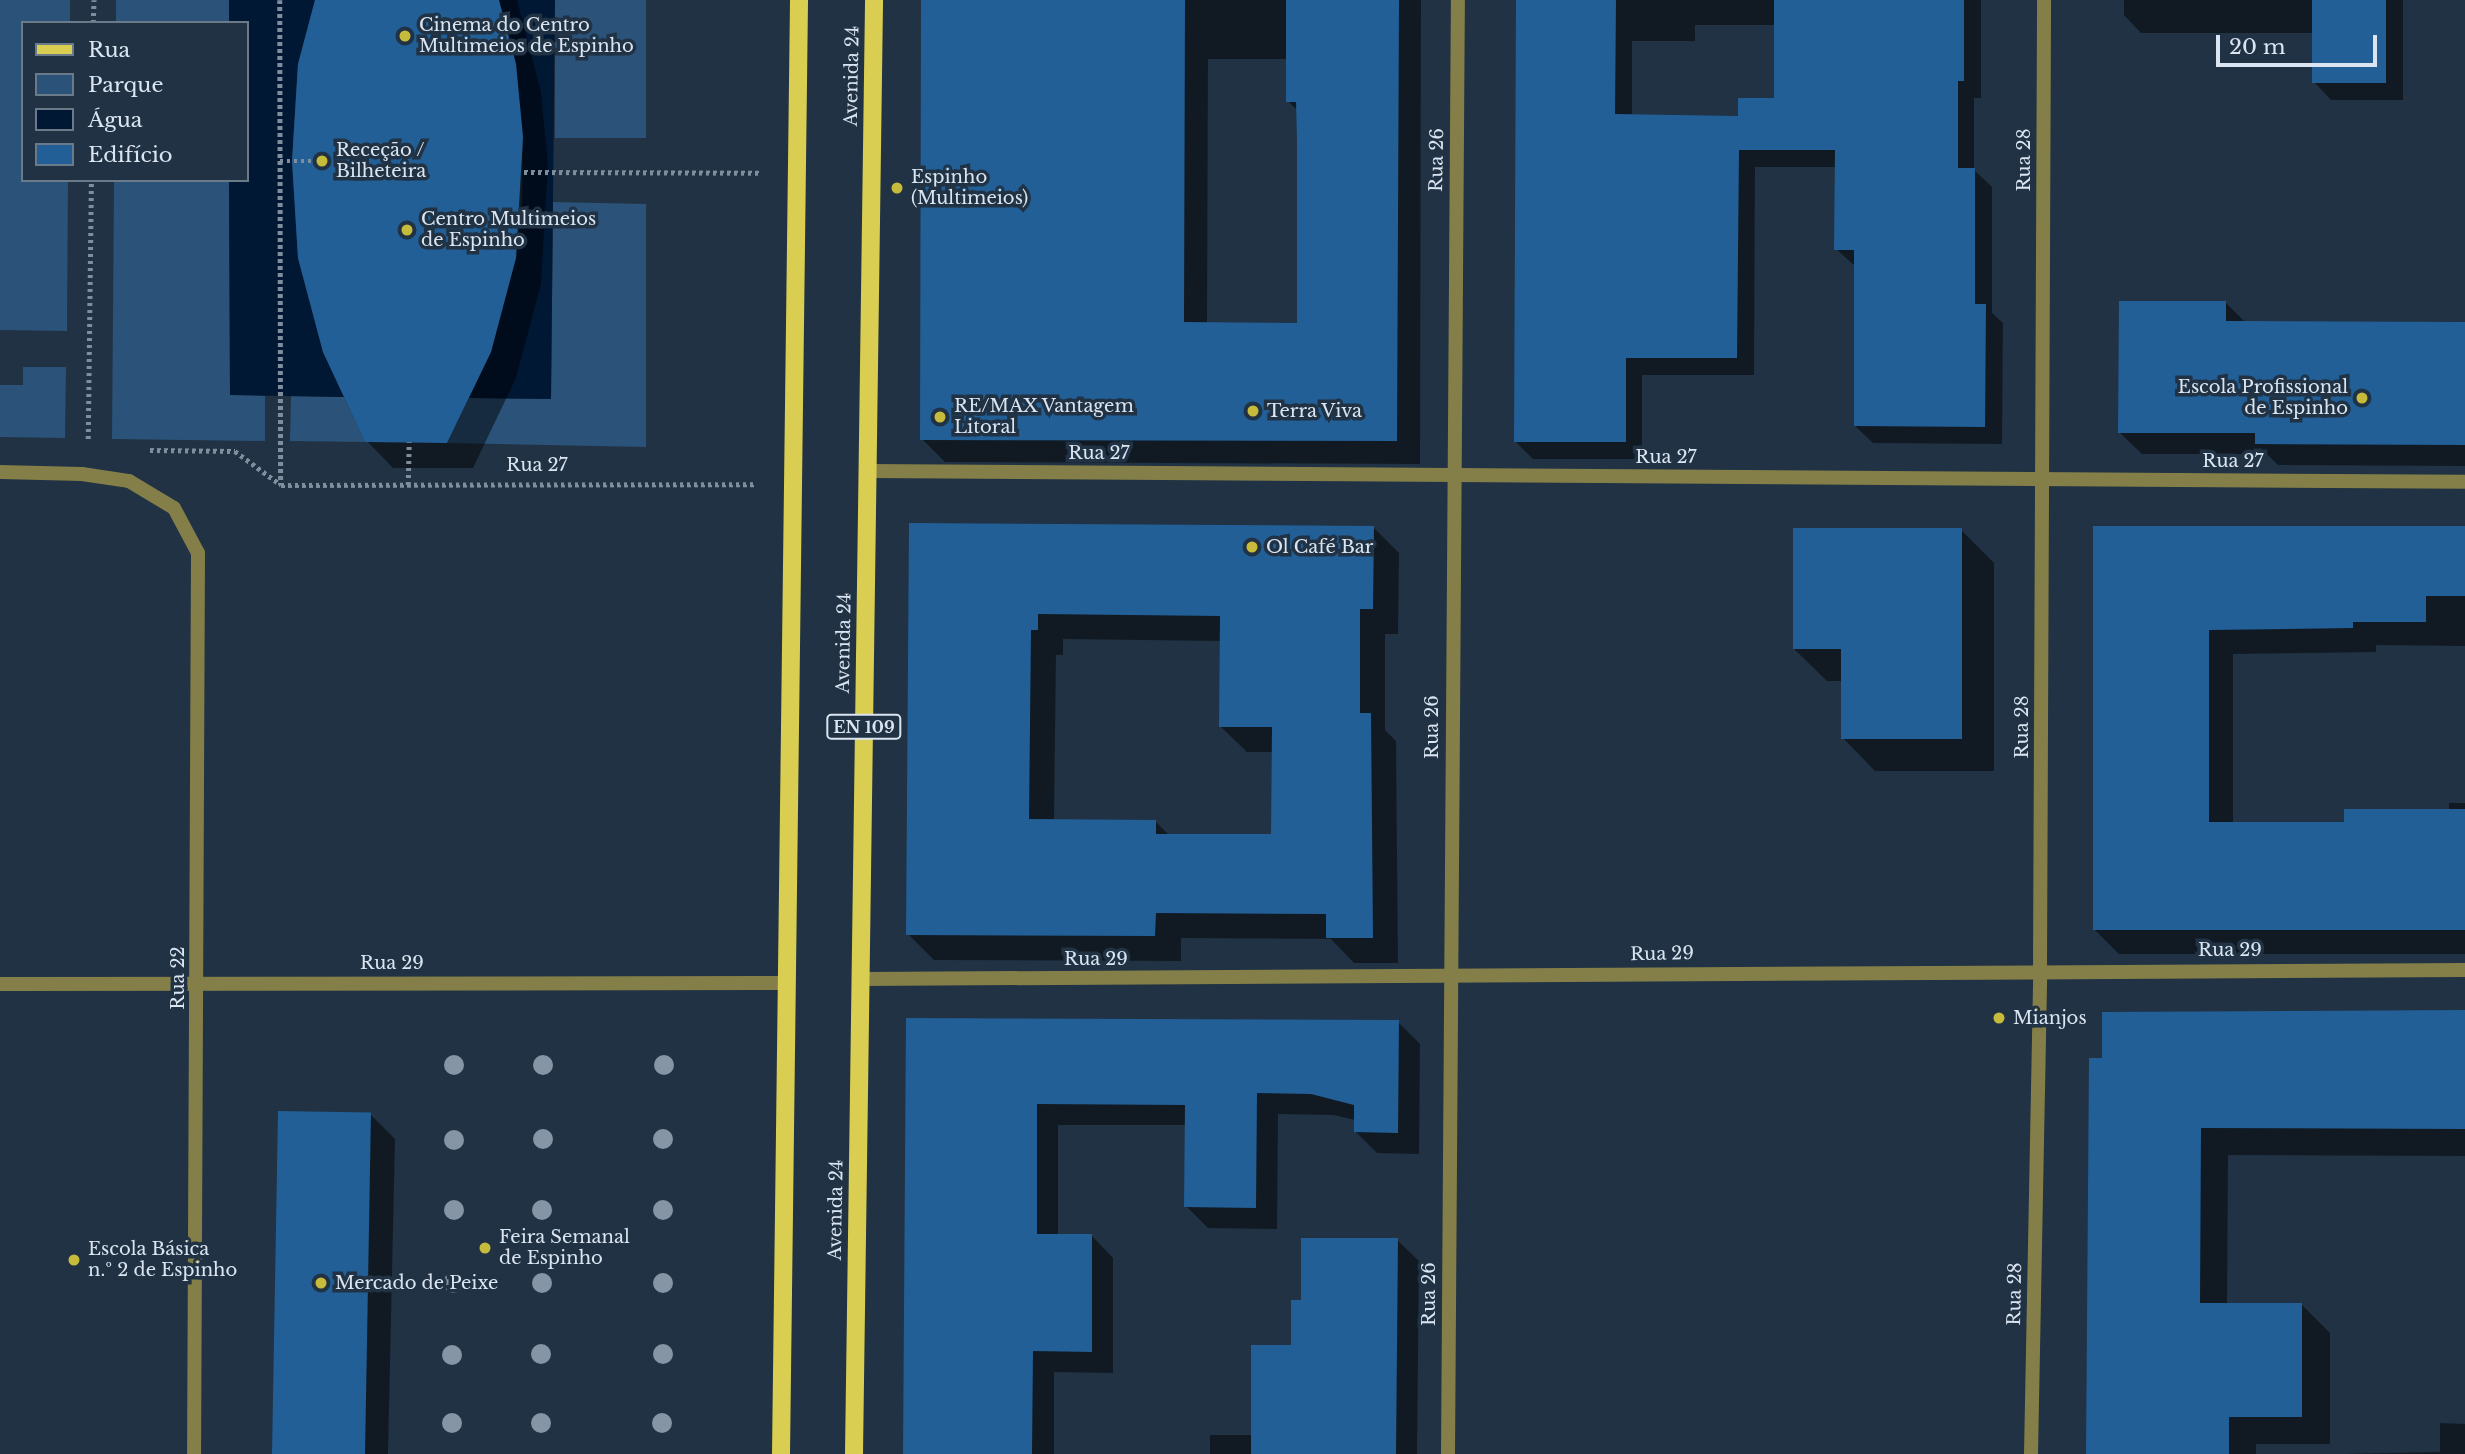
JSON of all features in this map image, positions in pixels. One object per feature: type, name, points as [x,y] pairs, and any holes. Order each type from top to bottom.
[{"type":"main road","points":[[781,1454],[799,0]]},
{"type":"main road","name":"Avenida 24","points":[[854,1454],[874,0]]},
{"type":"street","name":"Rua 26","points":[[1448,1454],[1458,0]]},
{"type":"street","name":"Rua 28","points":[[2031,1454],[2040,969],[2044,0]]},
{"type":"street","name":"Rua 27","points":[[868,471],[2465,482]]},
{"type":"street","name":"Rua 22","points":[[0,472],[82,474],[129,481],[174,508],[198,554],[194,1454]]},
{"type":"street","name":"Rua 29","points":[[860,979],[2040,969],[2465,970]]},
{"type":"street","name":"Rua 29","points":[[0,984],[785,984]]},
{"type":"path","points":[[93,21],[94,0]]},
{"type":"path","points":[[280,0],[281,485]]},
{"type":"path","points":[[280,161],[322,161]]},
{"type":"path","points":[[524,172],[797,174]]},
{"type":"path","points":[[88,449],[91,182]]},
{"type":"path","points":[[408,485],[409,442]]},
{"type":"path","points":[[144,450],[235,451],[281,485]]},
{"type":"path","name":"Rua 27","points":[[281,485],[794,484]]},
{"type":"green space","points":[[0,0],[70,0],[70,21],[21,21],[21,182],[68,182],[67,331],[0,330]]},
{"type":"green space","points":[[116,0],[229,0],[229,21],[116,21]]},
{"type":"green space","points":[[555,0],[646,0],[646,138],[555,138]]},
{"type":"green space","points":[[114,182],[229,182],[230,394],[265,396],[265,441],[112,439]]},
{"type":"green space","points":[[553,202],[646,204],[646,447],[447,443],[469,398],[551,399]]},
{"type":"green space","points":[[23,367],[66,367],[65,438],[0,437],[0,385],[23,385]]},
{"type":"green space","points":[[291,396],[344,397],[365,442],[290,441]]},
{"type":"water","points":[[229,0],[315,0],[298,64],[292,161],[298,258],[323,352],[344,397],[230,395],[229,182],[248,182],[248,21],[229,21]]},
{"type":"water","points":[[499,0],[555,0],[551,399],[469,398],[491,352],[516,258],[522,202],[523,137],[516,64]]},
{"type":"building","name":"Centro Multimeios de Espinho","points":[[315,0],[499,0],[516,64],[523,137],[516,258],[491,352],[447,443],[365,442],[323,352],[298,258],[292,161],[298,64]]},
{"type":"building","points":[[921,0],[1185,0],[1184,322],[1297,323],[1296,102],[1286,102],[1286,0],[1399,0],[1397,441],[920,440]]},
{"type":"building","points":[[1516,0],[1616,0],[1615,114],[1738,116],[1738,98],[1774,98],[1774,0],[1964,0],[1964,81],[1958,81],[1958,168],[1975,168],[1975,304],[1986,304],[1985,427],[1854,426],[1854,250],[1834,250],[1835,150],[1739,150],[1737,358],[1626,358],[1626,442],[1514,442]]},
{"type":"building","points":[[2312,0],[2386,0],[2386,83],[2312,83]]},
{"type":"building","points":[[2119,301],[2226,301],[2226,321],[2465,322],[2465,445],[2255,444],[2255,433],[2118,433]]},
{"type":"building","points":[[909,523],[1374,526],[1373,609],[1360,609],[1360,713],[1371,713],[1373,938],[1326,938],[1326,914],[1156,913],[1155,936],[906,935]],"holes":[[[1038,614],[1220,616],[1219,727],[1272,727],[1271,834],[1156,834],[1156,820],[1029,819],[1031,630],[1038,630]]]},
{"type":"building","points":[[2093,526],[2465,526],[2465,596],[2426,596],[2426,622],[2353,622],[2353,628],[2209,630],[2209,822],[2344,822],[2344,809],[2465,809],[2465,930],[2093,930]]},
{"type":"building","points":[[1793,528],[1962,528],[1962,739],[1841,739],[1841,649],[1793,649]]},
{"type":"building","points":[[2465,1010],[2465,1129],[2201,1128],[2200,1303],[2302,1303],[2302,1417],[2229,1417],[2229,1454],[2086,1454],[2089,1058],[2102,1058],[2102,1012]]},
{"type":"building","points":[[906,1018],[1399,1020],[1398,1133],[1354,1132],[1354,1105],[1311,1094],[1257,1093],[1256,1208],[1184,1207],[1185,1105],[1037,1104],[1037,1234],[1092,1234],[1092,1352],[1033,1351],[1032,1454],[903,1454]]},
{"type":"building","name":"Mercado de Peixe","points":[[278,1111],[371,1113],[365,1454],[272,1454]]},
{"type":"building","points":[[1301,1238],[1398,1238],[1396,1454],[1251,1454],[1251,1345],[1291,1345],[1291,1300],[1301,1300]]},
{"type":"place","name":"Cinema do Centro Multimeios de Espinho","points":[[405,36]]},
{"type":"place","name":"Receção / Bilheteira","points":[[322,161]]},
{"type":"place","name":"Espinho (Multimeios)","points":[[897,188]]},
{"type":"place","name":"Centro Multimeios de Espinho","points":[[407,230]]},
{"type":"place","name":"Escola Profissional de Espinho","points":[[2362,398]]},
{"type":"place","name":"Terra Viva","points":[[1253,411]]},
{"type":"place","name":"RE/MAX Vantagem Litoral","points":[[940,417]]},
{"type":"place","name":"Ol Café Bar","points":[[1252,547]]},
{"type":"place","name":"Mianjos","points":[[1999,1018]]},
{"type":"place","name":"Feira Semanal de Espinho","points":[[485,1248]]},
{"type":"place","name":"Escola Básica n.º 2 de Espinho","points":[[74,1260]]},
{"type":"place","name":"Mercado de Peixe","points":[[321,1283]]}]
